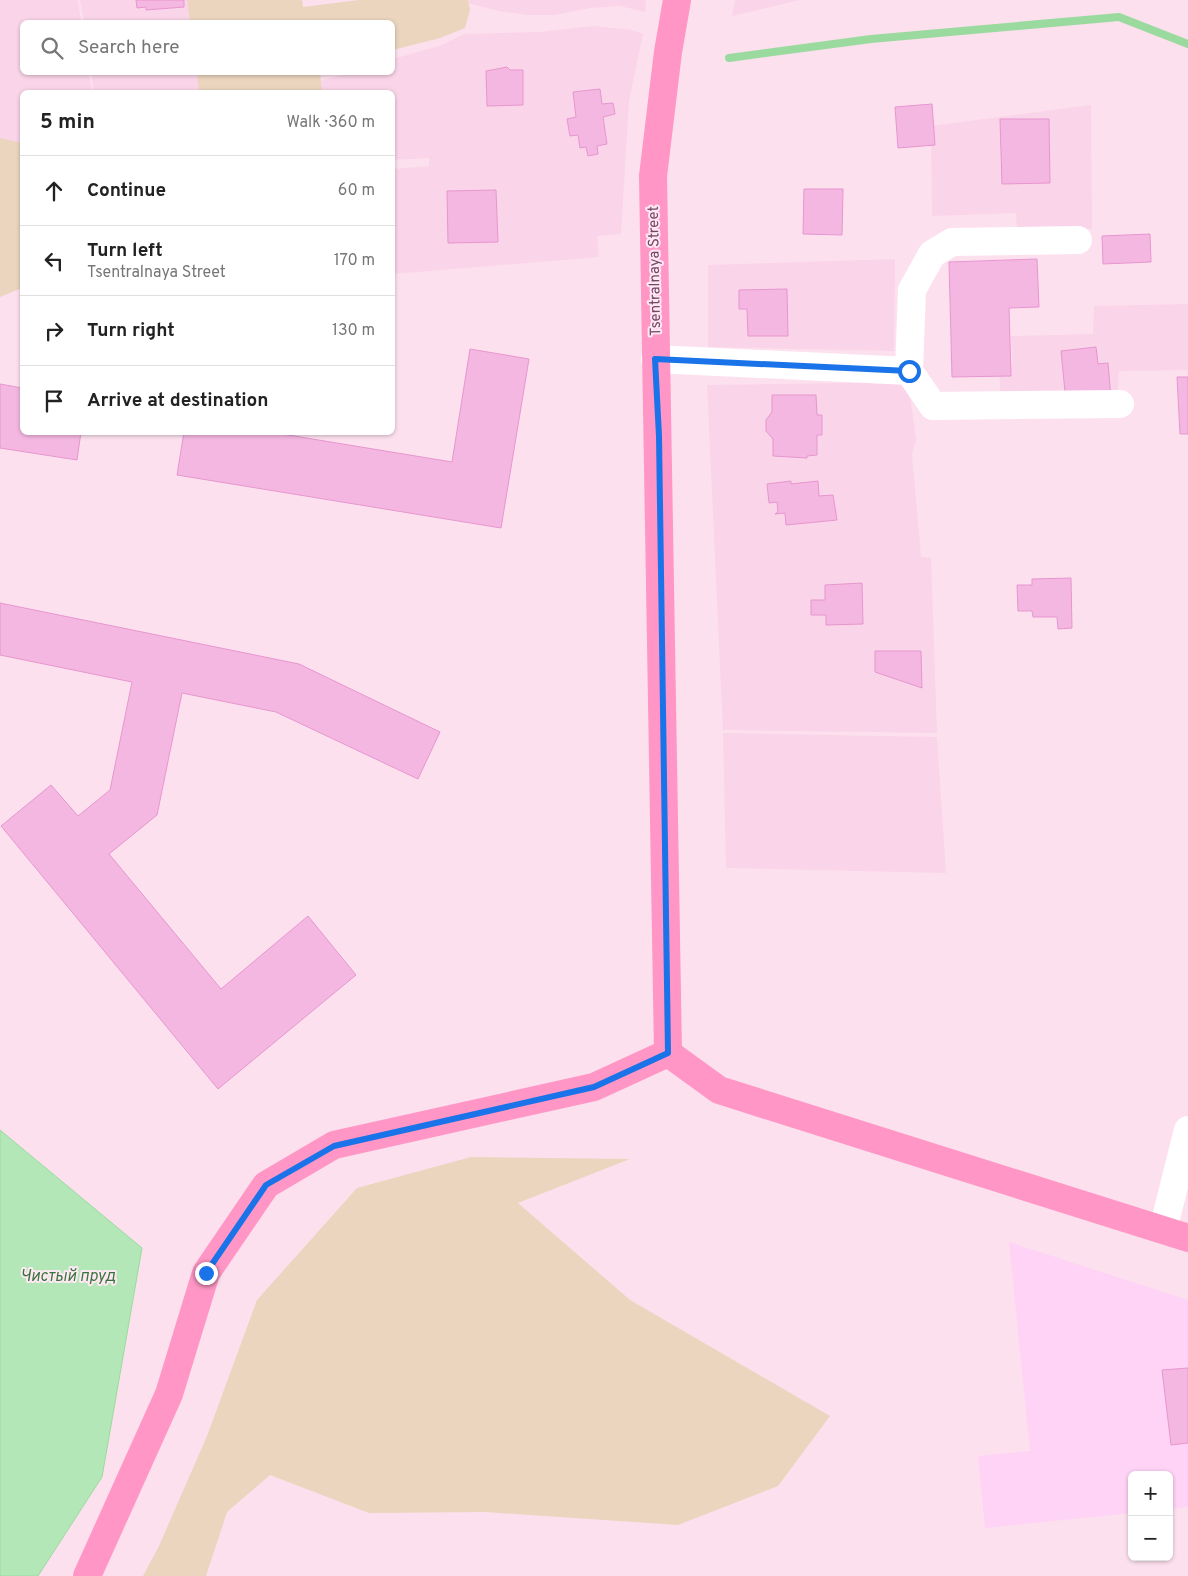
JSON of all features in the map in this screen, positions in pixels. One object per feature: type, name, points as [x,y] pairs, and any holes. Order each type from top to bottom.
[{"type":"main road","name":"Tsentralnaya Street","points":[[668,1053],[659,436],[655,359],[653,176],[668,52],[678,0]]},
{"type":"main road","points":[[87,1576],[169,1394],[206,1273],[266,1185],[334,1146],[594,1087],[668,1053],[718,1090],[1175,1234]]},
{"type":"lane","points":[[1078,240],[952,242],[932,254],[912,290],[909,371],[933,406],[1120,404]]},
{"type":"lane","points":[[655,359],[909,371]]},
{"type":"lane","points":[[1175,1234],[1188,1130]]},
{"type":"shaded area","points":[[0,0],[78,0],[81,20],[20,20],[20,75],[89,75],[92,90],[20,90],[20,273],[0,249]]},
{"type":"shaded area","points":[[80,0],[187,0],[190,20],[84,20]]},
{"type":"shaded area","points":[[187,0],[302,0],[303,7],[359,0],[468,0],[470,10],[465,28],[440,38],[395,49],[395,20],[190,20]]},
{"type":"shaded area","points":[[468,0],[646,0],[645,12],[620,6],[590,8],[555,15],[526,15],[499,11],[468,3]]},
{"type":"shaded area","points":[[735,0],[800,0],[732,16]]},
{"type":"shaded area","points":[[593,26],[632,30],[643,34],[629,101],[621,234],[597,236],[599,257],[395,274],[395,169],[429,166],[429,158],[395,160],[395,90],[322,90],[320,81],[341,75],[395,75],[395,58],[439,46],[465,34],[539,32]]},
{"type":"shaded area","points":[[91,75],[197,75],[199,90],[94,90]]},
{"type":"shaded area","points":[[197,75],[320,75],[322,90],[199,90]]},
{"type":"shaded area","points":[[1091,105],[1092,229],[1017,229],[1016,213],[932,216],[931,126]]},
{"type":"shaded area","points":[[0,138],[20,143],[20,289],[0,297]]},
{"type":"shaded area","points":[[895,259],[894,351],[708,347],[708,265]]},
{"type":"shaded area","points":[[1188,304],[1188,370],[1119,371],[1117,401],[1001,407],[999,366],[1012,365],[1011,336],[1093,334],[1094,306]]},
{"type":"shaded area","points":[[904,382],[909,388],[916,440],[912,454],[921,557],[931,558],[937,733],[723,730],[707,385]]},
{"type":"shaded area","points":[[723,733],[937,737],[946,873],[726,868]]},
{"type":"shaded area","points":[[471,1157],[630,1159],[518,1203],[630,1300],[830,1416],[778,1486],[678,1525],[486,1512],[369,1513],[270,1475],[227,1512],[206,1576],[143,1576],[159,1546],[207,1436],[257,1300],[357,1188]]},
{"type":"shaded area","points":[[1009,1242],[1188,1300],[1188,1507],[1173,1509],[1173,1471],[1128,1471],[1128,1513],[985,1528],[978,1456],[1030,1451]]},
{"type":"water","name":"Чистый пруд","points":[[0,1130],[142,1248],[102,1477],[38,1576],[0,1576]]},
{"type":"building","points":[[136,0],[184,0],[184,7],[146,10],[146,7],[137,8]]},
{"type":"building","points":[[507,67],[510,70],[523,70],[523,105],[487,106],[486,71]]},
{"type":"building","points":[[600,89],[602,104],[613,103],[615,114],[603,117],[607,144],[597,146],[598,154],[588,156],[586,147],[580,148],[578,135],[570,136],[567,119],[576,117],[573,92]]},
{"type":"building","points":[[932,104],[935,145],[898,148],[895,107]]},
{"type":"building","points":[[1000,119],[1049,119],[1050,183],[1002,184]]},
{"type":"building","points":[[804,189],[843,189],[842,235],[803,234]]},
{"type":"building","points":[[496,190],[498,242],[448,243],[447,191]]},
{"type":"building","points":[[1150,234],[1151,262],[1103,264],[1102,236]]},
{"type":"building","points":[[1037,259],[1039,307],[1009,308],[1011,376],[952,377],[949,262]]},
{"type":"building","points":[[787,289],[788,336],[748,336],[747,309],[739,309],[739,290]]},
{"type":"building","points":[[1096,347],[1098,364],[1108,363],[1111,399],[1066,402],[1061,351]]},
{"type":"building","points":[[470,349],[529,359],[501,528],[177,475],[184,435],[288,435],[452,462]]},
{"type":"building","points":[[1177,377],[1188,377],[1188,434],[1180,434]]},
{"type":"building","points":[[0,384],[20,388],[20,435],[81,435],[77,460],[0,448]]},
{"type":"building","points":[[772,395],[816,395],[817,415],[822,415],[822,435],[817,435],[817,455],[807,456],[807,458],[773,456],[773,439],[766,431],[766,420],[772,412]]},
{"type":"building","points":[[791,481],[791,484],[818,481],[819,496],[833,495],[837,520],[786,525],[785,513],[775,514],[778,512],[777,502],[769,503],[767,484]]},
{"type":"building","points":[[1071,578],[1072,628],[1058,629],[1057,617],[1033,617],[1032,611],[1018,611],[1017,585],[1032,585],[1032,579]]},
{"type":"building","points":[[862,583],[863,624],[826,625],[826,615],[811,615],[811,600],[825,600],[825,585]]},
{"type":"building","points":[[0,603],[299,664],[440,732],[418,779],[276,712],[182,693],[157,815],[109,854],[221,989],[308,916],[356,975],[218,1089],[1,826],[51,785],[78,816],[110,790],[132,682],[0,655]]},
{"type":"building","points":[[875,651],[921,651],[922,688],[875,672]]},
{"type":"building","points":[[1188,1368],[1188,1443],[1171,1445],[1162,1370]]},
{"type":"waterway","points":[[729,58],[871,39],[1119,17],[1188,44]]},
{"type":"route","points":[[206,1273],[266,1185],[334,1146],[594,1087],[668,1053],[659,436],[655,359],[909,371]]}]
